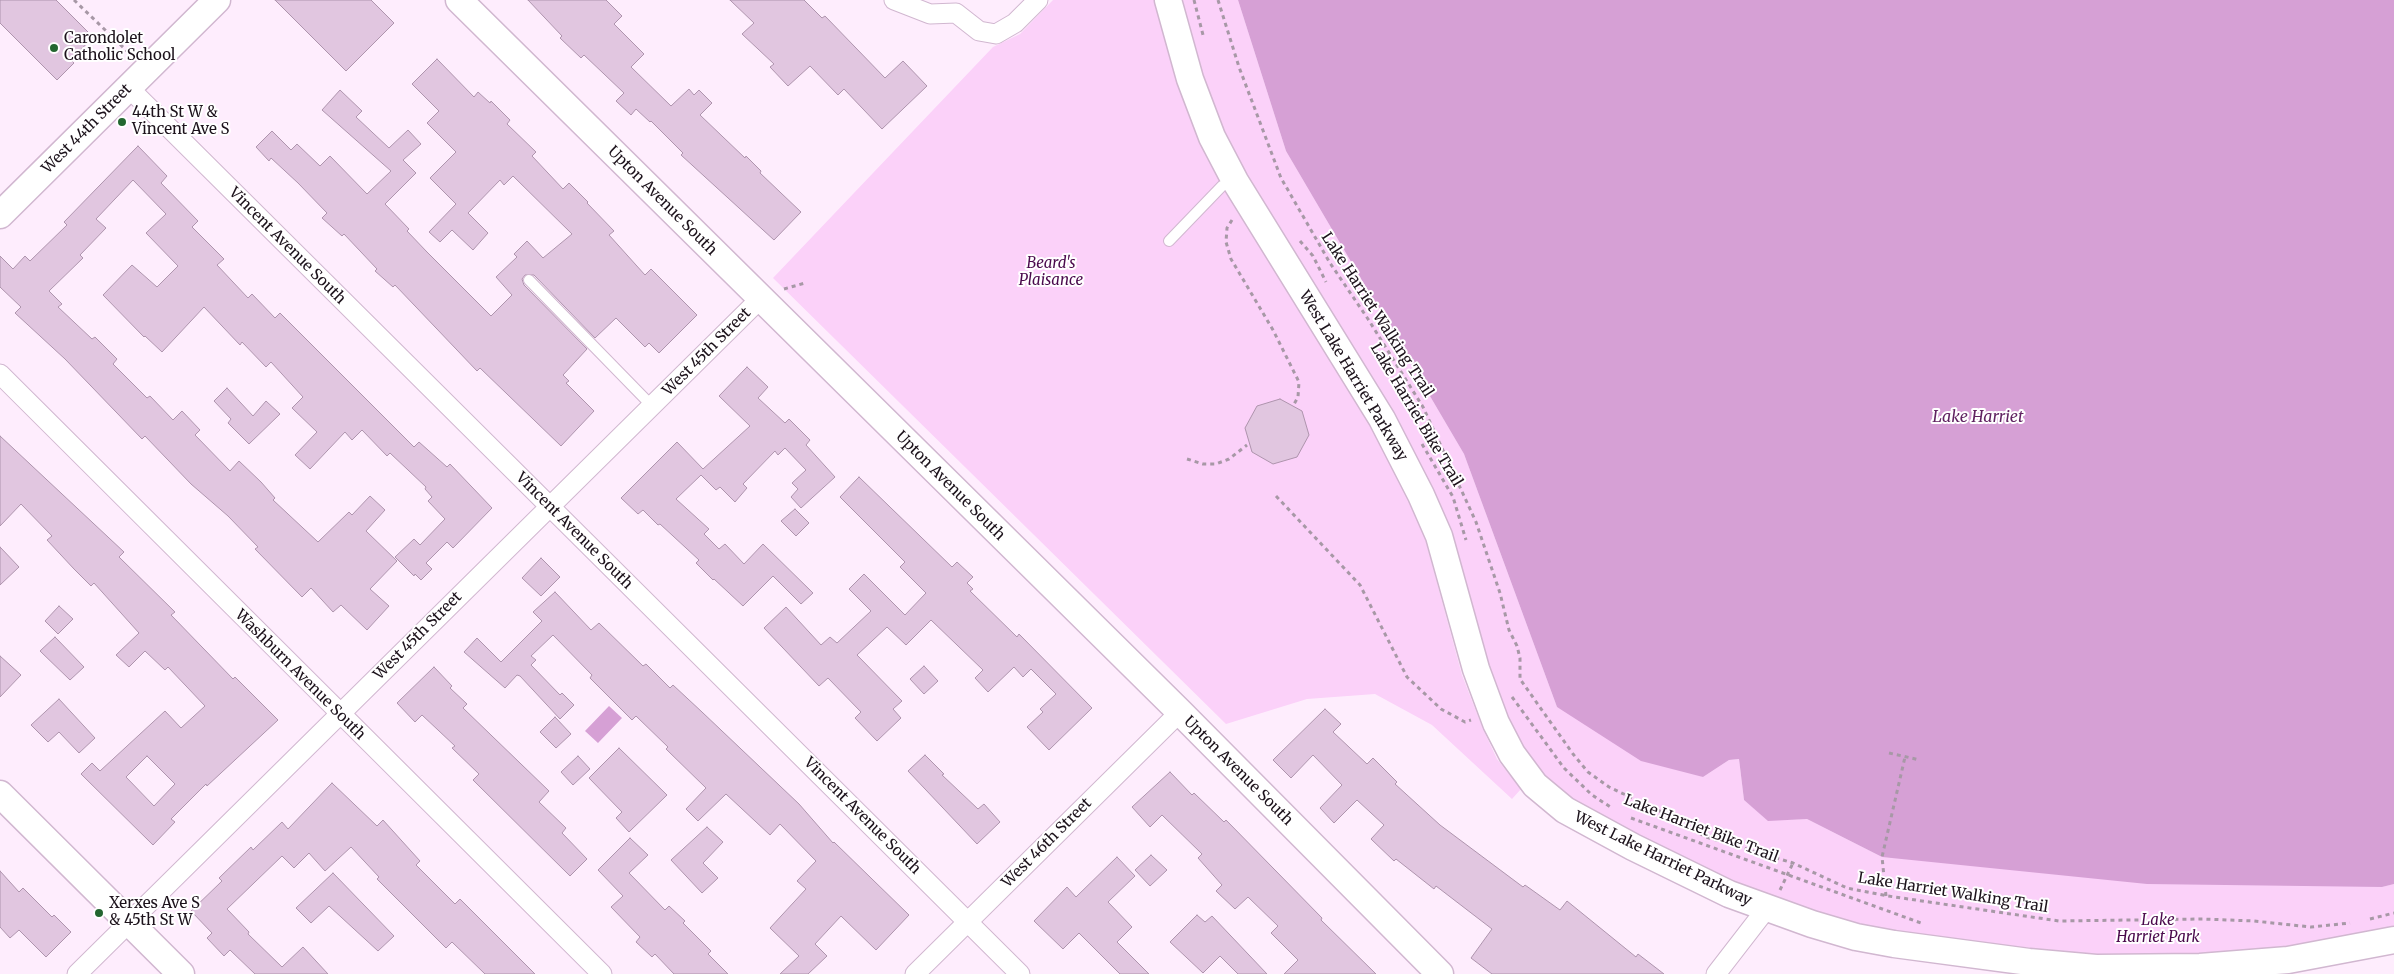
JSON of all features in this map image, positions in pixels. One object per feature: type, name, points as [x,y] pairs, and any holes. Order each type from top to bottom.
[{"type":"street","name":"West 44th Street","points":[[0,215],[217,0]]},
{"type":"street","name":"Upton Avenue South","points":[[459,0],[771,294],[1180,712],[1440,974]]},
{"type":"street","points":[[894,0],[930,14],[956,7],[979,31],[996,34],[1015,23],[1038,0]]},
{"type":"street","name":"West Lake Harriet Parkway","points":[[1168,0],[1190,79],[1212,137],[1234,181],[1382,419],[1404,460],[1439,536],[1476,669],[1494,716],[1512,754],[1535,784],[1565,810],[1633,847],[1729,894],[1866,939],[2096,971],[2200,967],[2290,967],[2394,940]]},
{"type":"street","name":"Vincent Avenue South","points":[[129,88],[1020,974]]},
{"type":"street","name":"West 45th Street","points":[[77,974],[652,406],[771,294]]},
{"type":"street","name":"Washburn Avenue South","points":[[0,374],[339,714],[602,974]]},
{"type":"street","name":"West 46th Street","points":[[915,974],[1180,712]]},
{"type":"street","points":[[0,794],[181,974]]},
{"type":"street","points":[[1716,974],[1767,908]]},
{"type":"lane","points":[[1169,241],[1222,186],[1234,181]]},
{"type":"lane","points":[[529,280],[652,406]]},
{"type":"path","points":[[74,0],[128,52]]},
{"type":"path","points":[[1194,0],[1204,36]]},
{"type":"path","name":"Lake Harriet Walking Trail","points":[[1218,0],[1238,67],[1281,178],[1330,264],[1372,325],[1423,407],[1476,522],[1500,593],[1509,630],[1517,646],[1520,658],[1520,679],[1588,772],[1609,787],[1666,814],[1706,837],[1793,863],[1846,888],[1886,896],[2050,920],[2254,921],[2311,927],[2360,922]]},
{"type":"path","points":[[1235,214],[1227,228],[1226,242],[1231,259],[1273,330],[1299,382],[1298,396],[1293,406]]},
{"type":"path","points":[[1295,234],[1313,256],[1329,287]]},
{"type":"path","points":[[771,294],[805,283]]},
{"type":"path","name":"Lake Harriet Bike Trail","points":[[1421,442],[1453,496],[1467,547]]},
{"type":"path","points":[[1188,459],[1203,464],[1216,464],[1229,459],[1247,444]]},
{"type":"path","points":[[1276,496],[1360,585],[1407,677],[1440,710],[1465,722],[1494,716]]},
{"type":"path","name":"Lake Harriet Bike Trail","points":[[1509,688],[1512,697],[1564,768],[1592,795],[1618,811]]},
{"type":"path","points":[[1889,753],[1920,760]]},
{"type":"path","points":[[1886,896],[1882,857],[1905,757]]},
{"type":"path","name":"Lake Harriet Bike Trail","points":[[1626,816],[1703,845],[1788,873],[1930,926]]},
{"type":"path","points":[[1788,873],[1793,863]]},
{"type":"path","points":[[2368,920],[2394,913]]},
{"type":"green space","name":"Beard's Plaisance","points":[[1053,0],[1160,0],[1184,82],[1414,498],[1462,675],[1497,759],[1521,789],[1512,799],[1432,725],[1375,694],[1307,699],[1226,724],[773,278],[993,47],[1020,34]]},
{"type":"green space","name":"Lake Harriet Park","points":[[1168,0],[1238,0],[1286,151],[1464,454],[1557,707],[1703,777],[1729,760],[1739,759],[1744,800],[1768,820],[1807,819],[1882,857],[2382,887],[2394,884],[2394,930],[2272,952],[2115,957],[1929,937],[1856,924],[1781,905],[1569,802],[1512,754],[1445,556],[1270,241]]},
{"type":"water","name":"Lake Harriet","points":[[1238,0],[2394,0],[2394,884],[2382,887],[2147,884],[1882,857],[1807,819],[1768,821],[1744,800],[1739,759],[1729,760],[1703,777],[1641,761],[1557,707],[1464,454],[1286,151]]},
{"type":"water","points":[[609,706],[622,718],[598,743],[585,731]]},
{"type":"building","name":"Carondolet Catholic School","points":[[0,0],[56,0],[93,37],[71,60],[74,63],[57,80],[0,23]]},
{"type":"building","points":[[275,0],[371,0],[394,23],[346,71]]},
{"type":"building","points":[[528,0],[606,0],[622,16],[614,24],[644,54],[631,67],[671,106],[689,89],[694,95],[699,90],[712,103],[700,115],[745,158],[746,156],[761,171],[760,173],[801,212],[774,240],[681,155],[683,153],[651,121],[636,109],[631,115],[616,101],[624,93],[584,55],[581,58],[560,38],[562,36]]},
{"type":"building","points":[[730,0],[804,0],[822,18],[825,16],[885,78],[903,61],[927,86],[882,129],[844,89],[838,95],[810,66],[788,86],[770,67],[774,64],[742,34],[754,23]]},
{"type":"building","points":[[437,59],[474,97],[478,92],[490,103],[491,101],[510,120],[507,124],[536,152],[532,156],[563,189],[569,183],[588,202],[614,231],[609,235],[645,275],[651,269],[697,315],[659,353],[649,343],[645,347],[616,318],[595,338],[534,275],[525,275],[522,279],[524,285],[587,349],[563,375],[569,381],[566,383],[594,411],[561,446],[480,368],[477,371],[395,285],[393,287],[375,271],[377,269],[344,234],[342,236],[322,218],[327,213],[298,183],[271,158],[269,161],[256,147],[272,131],[291,150],[297,144],[320,166],[330,156],[367,194],[391,171],[322,110],[340,90],[362,111],[356,117],[389,148],[408,130],[421,144],[403,160],[416,173],[385,204],[409,229],[407,231],[491,316],[512,295],[496,277],[517,257],[514,254],[527,241],[543,258],[572,234],[513,176],[504,185],[500,180],[468,213],[488,233],[473,250],[452,230],[440,242],[429,232],[456,204],[430,178],[456,152],[427,123],[439,111],[412,84]]},
{"type":"building","points":[[138,146],[167,176],[161,183],[198,221],[192,227],[224,259],[217,265],[248,298],[252,294],[275,318],[280,313],[414,447],[419,442],[447,467],[450,464],[492,508],[453,548],[447,542],[426,563],[432,569],[421,580],[415,574],[414,576],[395,557],[414,539],[420,545],[445,519],[428,501],[432,497],[425,489],[426,487],[390,453],[387,456],[362,430],[352,440],[345,432],[310,469],[295,455],[317,432],[292,408],[303,397],[271,362],[266,367],[242,342],[240,345],[204,307],[162,352],[144,337],[103,295],[132,265],[157,287],[178,266],[146,233],[166,214],[133,180],[96,219],[106,228],[80,255],[83,258],[49,291],[62,304],[58,307],[92,339],[95,337],[117,359],[113,364],[147,398],[150,396],[173,420],[182,411],[200,430],[195,435],[230,471],[239,461],[275,498],[273,500],[318,542],[349,512],[352,515],[370,496],[385,510],[366,531],[397,561],[370,589],[389,606],[367,630],[341,605],[333,612],[311,588],[302,597],[255,549],[258,547],[228,516],[191,484],[145,436],[142,439],[65,359],[15,313],[21,307],[0,287],[0,256],[13,269],[25,256],[30,261],[67,225],[64,222]]},
{"type":"building","points":[[747,367],[768,387],[758,398],[785,423],[789,419],[810,440],[806,445],[835,477],[801,508],[791,497],[798,489],[792,483],[806,470],[785,448],[778,455],[775,451],[743,484],[747,488],[735,502],[720,487],[716,490],[701,475],[676,499],[709,529],[704,534],[719,549],[725,544],[744,564],[763,544],[813,593],[801,604],[773,576],[743,606],[713,580],[696,563],[699,560],[660,524],[658,525],[643,510],[638,514],[621,498],[677,442],[703,469],[750,426],[719,396]]},
{"type":"building","points":[[227,388],[253,416],[266,401],[280,414],[249,444],[228,423],[231,419],[214,401]]},
{"type":"building","points":[[1280,399],[1302,411],[1309,435],[1297,457],[1273,464],[1252,452],[1245,428],[1257,406]]},
{"type":"building","points":[[0,436],[124,552],[119,557],[175,612],[171,615],[233,679],[235,677],[278,720],[207,786],[206,784],[171,819],[175,822],[153,845],[81,774],[92,763],[100,771],[165,711],[181,728],[205,706],[168,667],[165,670],[145,651],[129,667],[116,655],[139,633],[94,583],[91,586],[47,540],[52,536],[21,504],[0,526]],"holes":[[[147,756],[175,784],[154,806],[126,777]]]},
{"type":"building","points":[[859,477],[952,567],[957,562],[973,577],[967,583],[973,589],[970,591],[1017,637],[1019,634],[1092,708],[1049,750],[1027,727],[1043,712],[1040,709],[1056,694],[1031,669],[1023,677],[1014,667],[988,692],[975,678],[983,670],[931,620],[906,645],[887,627],[857,655],[902,701],[893,709],[901,718],[877,741],[855,718],[861,712],[828,678],[819,686],[764,628],[786,607],[821,645],[830,637],[837,643],[871,611],[849,589],[864,574],[905,615],[926,593],[900,567],[905,562],[840,497]]},
{"type":"building","points":[[795,509],[809,523],[796,536],[781,521]]},
{"type":"building","points":[[0,547],[19,567],[0,585]]},
{"type":"building","points":[[541,558],[560,577],[541,596],[522,578]]},
{"type":"building","points":[[555,592],[591,630],[599,623],[643,666],[646,664],[670,688],[673,685],[799,804],[833,843],[909,915],[876,950],[841,916],[815,944],[827,956],[808,974],[780,974],[799,956],[770,928],[806,889],[797,881],[816,861],[780,824],[770,835],[726,794],[698,821],[686,809],[706,788],[636,716],[632,720],[590,678],[592,675],[553,635],[531,656],[536,660],[531,665],[560,695],[562,693],[574,705],[560,719],[520,676],[517,675],[505,688],[464,652],[477,638],[501,662],[542,621],[533,612]]},
{"type":"building","points":[[59,606],[73,619],[58,634],[45,621]]},
{"type":"building","points":[[55,637],[84,667],[70,680],[40,651]]},
{"type":"building","points":[[0,656],[21,675],[0,697]]},
{"type":"building","points":[[924,666],[938,681],[924,694],[910,679]]},
{"type":"building","points":[[434,667],[452,686],[450,688],[467,704],[463,708],[549,791],[539,802],[566,828],[562,833],[587,859],[570,876],[473,780],[479,774],[452,748],[455,746],[422,715],[415,722],[397,703]]},
{"type":"building","points":[[59,699],[95,738],[79,753],[59,732],[48,742],[31,725]]},
{"type":"building","points":[[1325,709],[1341,724],[1333,732],[1367,764],[1373,758],[1397,782],[1395,784],[1440,825],[1523,887],[1525,885],[1560,910],[1567,901],[1636,957],[1638,954],[1664,974],[1492,974],[1471,958],[1492,929],[1436,886],[1434,889],[1396,859],[1394,861],[1371,839],[1384,825],[1357,800],[1334,823],[1320,808],[1342,785],[1313,755],[1291,778],[1273,760]]},
{"type":"building","points":[[555,717],[571,734],[556,748],[540,732]]},
{"type":"building","points":[[619,748],[667,795],[629,832],[616,818],[622,812],[589,778]]},
{"type":"building","points":[[925,755],[944,774],[942,775],[978,809],[984,804],[1000,822],[977,844],[908,771]]},
{"type":"building","points":[[578,756],[590,769],[573,785],[561,772]]},
{"type":"building","points":[[1170,772],[1192,795],[1194,793],[1224,822],[1226,820],[1322,918],[1321,920],[1376,974],[1284,974],[1298,960],[1271,933],[1278,926],[1248,897],[1235,909],[1216,891],[1222,885],[1198,858],[1202,854],[1162,815],[1150,827],[1132,807]]},
{"type":"building","points":[[332,783],[377,826],[383,820],[420,861],[416,865],[455,904],[460,899],[535,974],[485,974],[452,942],[446,948],[377,879],[379,877],[351,847],[325,871],[309,853],[294,868],[282,856],[227,909],[249,932],[248,934],[282,967],[303,947],[328,974],[255,974],[230,950],[224,956],[207,938],[212,933],[191,911],[222,881],[219,878],[251,847],[253,850],[282,822],[288,829]]},
{"type":"building","points":[[707,827],[723,842],[703,863],[718,878],[702,893],[671,860]]},
{"type":"building","points":[[630,838],[648,855],[629,873],[665,910],[669,906],[685,921],[683,923],[711,951],[708,954],[728,974],[674,974],[655,954],[652,957],[636,942],[640,937],[611,907],[623,896],[598,870]]},
{"type":"building","points":[[1151,855],[1167,870],[1150,886],[1135,870]]},
{"type":"building","points":[[1117,857],[1135,876],[1108,902],[1132,927],[1117,942],[1149,974],[1120,974],[1079,933],[1063,949],[1034,921],[1067,887],[1076,897]]},
{"type":"building","points":[[0,871],[19,892],[23,888],[52,917],[54,915],[71,932],[46,957],[19,930],[10,938],[0,927]]},
{"type":"building","points":[[333,873],[394,936],[378,951],[329,906],[311,923],[296,908]]},
{"type":"building","points":[[1197,915],[1205,922],[1212,916],[1267,974],[1238,974],[1220,956],[1203,973],[1170,942]]},
{"type":"place","name":"Carondolet Catholic School","points":[[54,48]]},
{"type":"place","name":"44th St W & Vincent Ave S","points":[[122,122]]},
{"type":"place","name":"Xerxes Ave S & 45th St W","points":[[99,913]]}]
